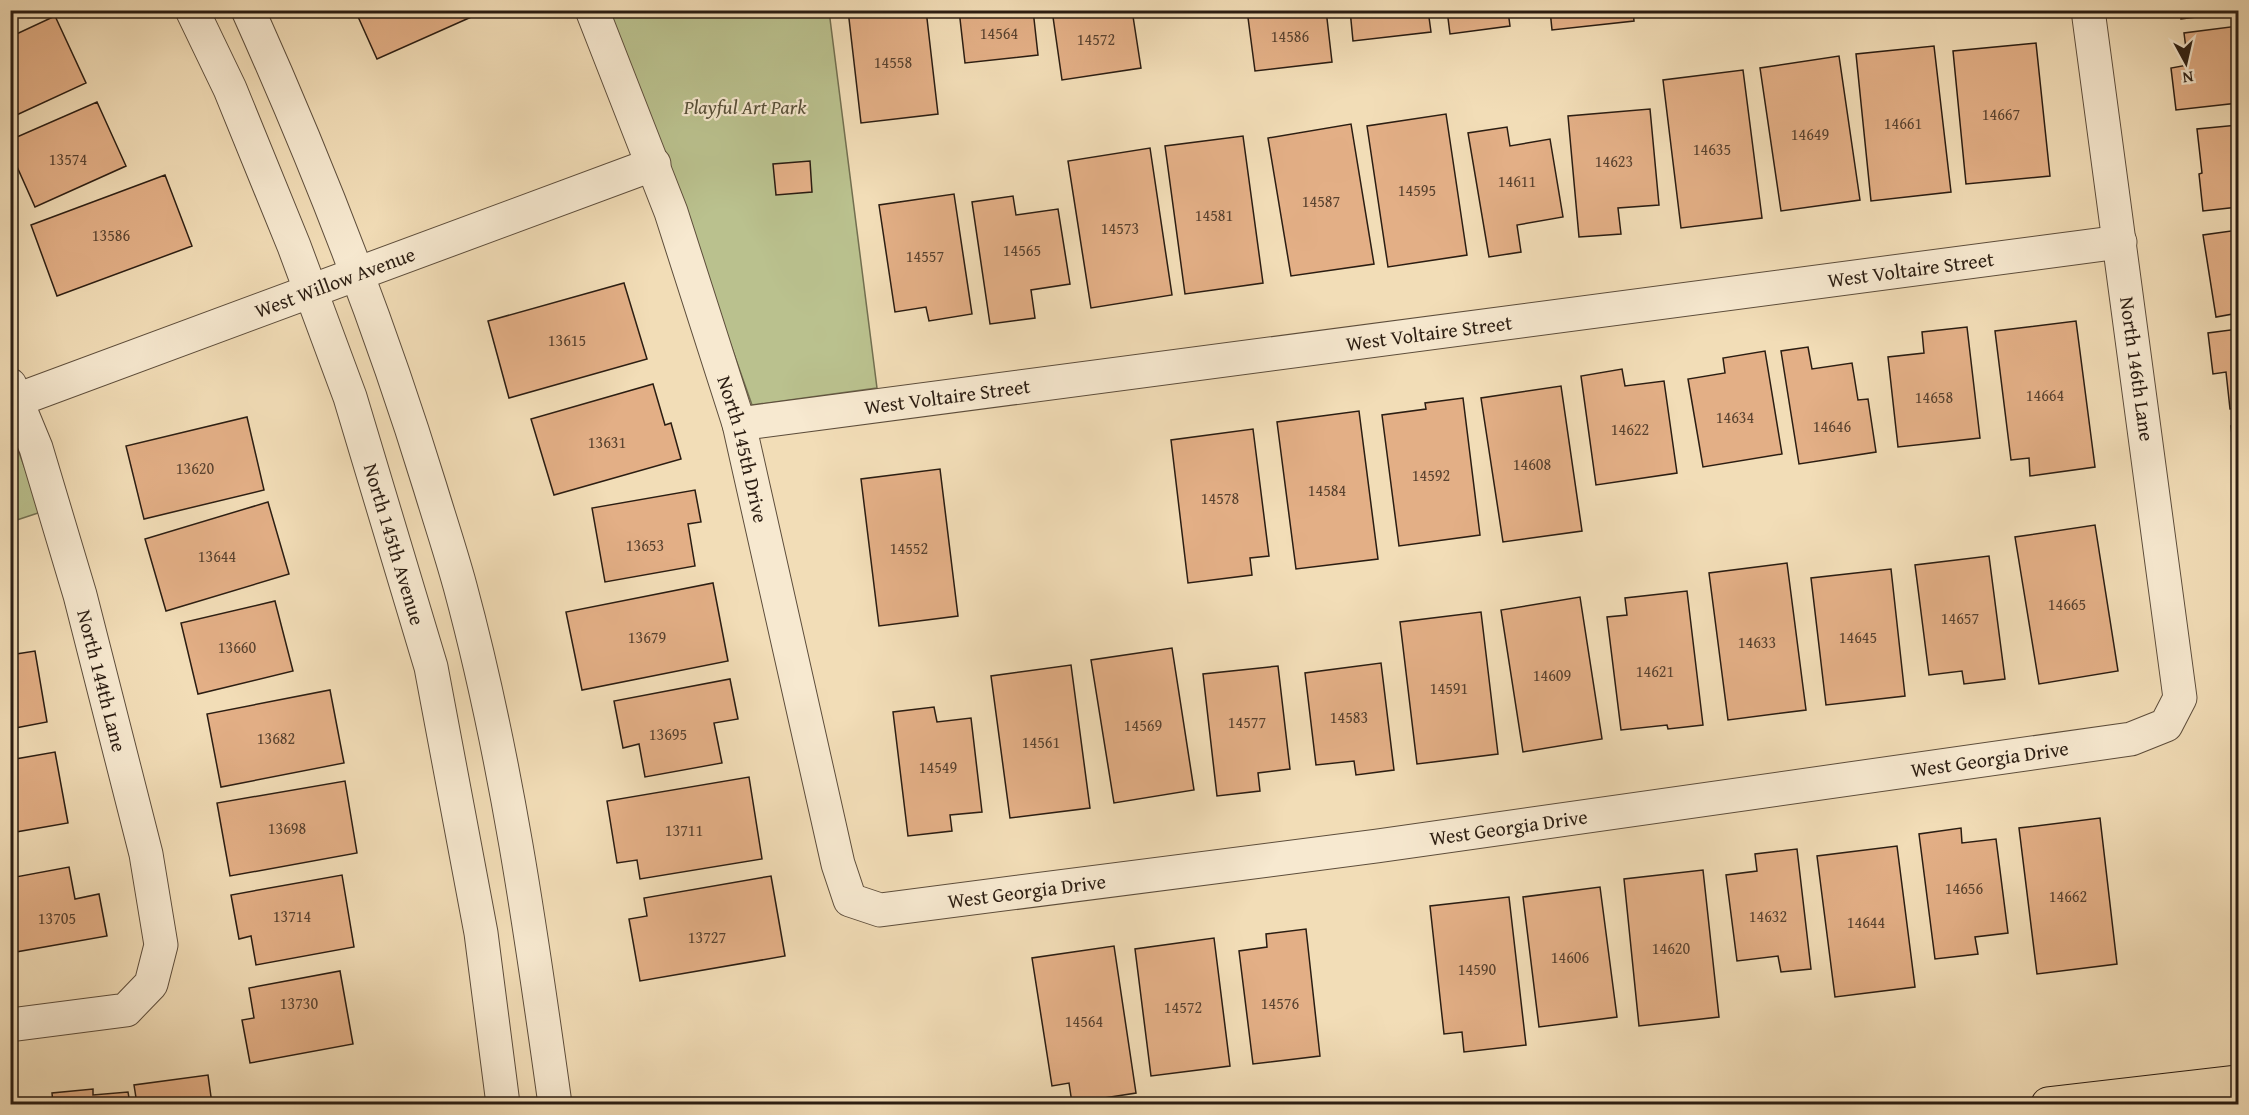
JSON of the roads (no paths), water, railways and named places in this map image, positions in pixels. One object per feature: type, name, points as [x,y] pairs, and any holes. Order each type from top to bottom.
[{"type":"main road","points":[[2048,1104],[2238,1082]]},
{"type":"street","name":"North 145th Avenue","points":[[192,10],[230,89],[311,291],[350,397],[431,667],[481,933],[503,1104]]},
{"type":"street","points":[[248,10],[282,86],[358,274],[400,390],[453,562],[485,690],[528,913],[555,1104]]},
{"type":"street","name":"North 145th Drive","points":[[592,10],[654,164],[739,424],[835,853],[850,900]]},
{"type":"street","name":"North 146th Lane","points":[[2088,10],[2181,698],[2166,725]]},
{"type":"street","name":"West Willow Avenue","points":[[14,393],[311,291],[654,164]]},
{"type":"street","name":"West Voltaire Street","points":[[739,424],[2120,242]]},
{"type":"street","name":"North 144th Lane","points":[[10,1025],[126,1010],[151,984],[161,945],[146,854],[80,595],[36,448],[14,393]]},
{"type":"street","name":"West Georgia Drive","points":[[850,900],[880,910],[1353,849],[2131,739],[2166,725]]},
{"type":"park label","name":"Playful Art Park","points":[[745,107]]}]
